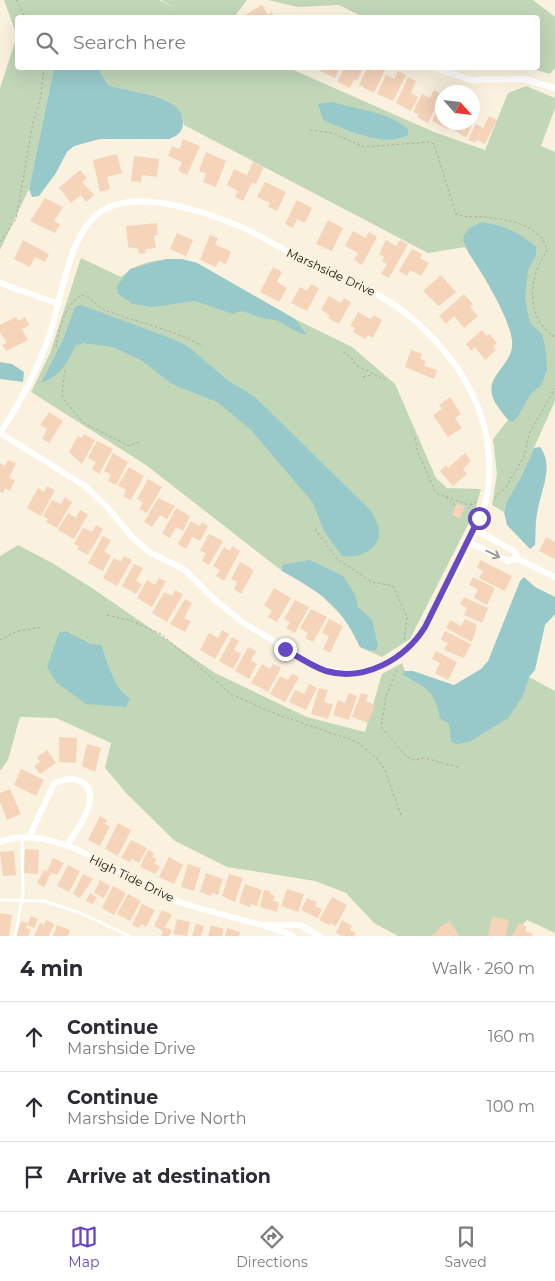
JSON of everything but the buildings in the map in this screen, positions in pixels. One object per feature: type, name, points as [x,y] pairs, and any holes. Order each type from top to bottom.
[{"type":"street","points":[[442,70],[470,80],[524,79],[555,88]]},
{"type":"street","name":"Marshside Drive","points":[[134,200],[150,201],[204,214],[238,226],[294,255],[368,288],[393,303],[426,331],[448,356],[471,390],[487,438],[490,466],[485,504],[468,542],[415,644],[388,662],[356,673],[332,672],[314,665],[285,649],[242,622],[216,600],[184,568],[149,552],[138,543],[108,508],[85,486],[0,433],[24,394],[48,339],[77,243],[85,227],[100,212],[116,204],[134,200]]},
{"type":"street","points":[[0,283],[59,304]]},
{"type":"street","points":[[474,529],[514,551],[518,559]]},
{"type":"street","points":[[468,542],[508,561],[518,559],[555,577]]},
{"type":"street","points":[[26,837],[54,784],[63,779],[75,779],[85,784],[90,793],[90,807],[67,846]]},
{"type":"street","name":"High Tide Drive","points":[[0,842],[26,837],[44,838],[67,846],[172,899],[292,936]]},
{"type":"street","points":[[262,926],[300,925],[320,936]]},
{"type":"lane","points":[[15,936],[22,899],[26,837]]},
{"type":"lane","points":[[0,900],[22,899],[53,904],[130,936]]},
{"type":"path","points":[[16,0],[24,15]]},
{"type":"path","points":[[0,242],[16,219],[33,122],[42,96],[44,70]]},
{"type":"path","points":[[310,130],[333,133],[364,147],[429,142],[434,144],[456,214],[462,217],[494,218],[522,225],[535,231],[541,238],[547,251],[533,277],[533,301],[541,324],[555,338]]},
{"type":"path","points":[[56,347],[69,306],[75,298],[82,295],[90,297],[105,310],[146,323],[202,346]]},
{"type":"path","points":[[343,352],[350,356],[356,365],[385,380]]},
{"type":"path","points":[[64,370],[63,399],[84,423],[130,446],[139,442]]},
{"type":"path","points":[[363,377],[373,374]]},
{"type":"path","points":[[495,498],[501,494],[524,457],[529,434],[555,388]]},
{"type":"path","points":[[415,438],[418,453],[436,492],[469,505],[480,501]]},
{"type":"path","points":[[446,497],[454,505]]},
{"type":"path","points":[[468,509],[474,503]]},
{"type":"path","points":[[315,528],[337,559],[372,582],[393,586],[407,617],[402,647]]},
{"type":"path","points":[[107,615],[134,622],[162,634],[225,689],[239,698],[324,732],[345,736],[358,742],[378,760],[384,770],[402,818]]},
{"type":"path","points":[[0,640],[18,631],[43,627]]},
{"type":"path","points":[[397,670],[386,696],[381,727],[405,755],[412,760],[425,758],[458,767]]},
{"type":"green space","points":[[4,0],[159,0],[176,9],[161,0],[247,0],[236,15],[15,15],[15,30]]},
{"type":"green space","points":[[268,0],[533,0],[555,17],[555,68],[550,74],[536,70],[540,70],[540,15],[359,15],[339,5],[298,7]]},
{"type":"green space","points":[[15,42],[15,70],[54,70],[29,189],[0,250],[0,88]]},
{"type":"green space","points":[[99,70],[294,70],[434,132],[485,150],[508,93],[526,86],[555,98],[555,108],[541,146],[555,152],[555,401],[520,479],[507,501],[504,512],[492,505],[497,474],[493,439],[508,420],[492,391],[493,382],[497,374],[508,360],[512,351],[512,339],[499,304],[465,247],[428,253],[184,125],[181,114],[174,105],[165,100],[108,85]]},
{"type":"green space","points":[[81,258],[121,277],[137,266],[157,261],[177,260],[197,263],[295,319],[352,347],[395,384],[436,478],[447,488],[481,489],[474,513],[410,639],[382,657],[360,647],[349,623],[313,587],[282,571],[146,465],[31,392],[50,353]]},
{"type":"green space","points":[[18,545],[54,564],[95,590],[215,673],[307,717],[365,732],[382,674],[402,663],[405,671],[403,676],[425,687],[437,700],[529,677],[555,691],[555,933],[527,920],[512,936],[398,936],[374,923],[346,893],[315,881],[227,867],[175,841],[127,794],[105,768],[111,743],[56,718],[20,717],[8,760],[0,771],[0,556]]},
{"type":"water","points":[[54,70],[99,70],[108,85],[165,100],[175,106],[181,113],[182,129],[177,135],[169,139],[100,139],[74,146],[67,152],[56,173],[39,196],[32,197],[29,189]]},
{"type":"water","points":[[332,102],[382,115],[408,129],[408,135],[388,140],[377,139],[354,133],[323,120],[318,104]]},
{"type":"water","points":[[482,222],[511,230],[524,237],[536,247],[536,255],[528,270],[525,298],[530,323],[542,334],[547,370],[542,384],[530,395],[517,418],[512,422],[506,418],[499,408],[493,398],[491,389],[494,380],[512,349],[508,323],[484,277],[467,250],[463,237],[469,228]]},
{"type":"water","points":[[166,259],[182,259],[197,263],[295,319],[307,335],[278,321],[243,312],[233,314],[195,301],[153,307],[133,304],[118,294],[117,286],[130,269]]},
{"type":"water","points":[[81,305],[173,339],[189,347],[227,380],[255,397],[371,511],[379,534],[374,546],[363,554],[342,556],[324,531],[313,503],[251,430],[217,402],[172,384],[141,360],[113,347],[83,343],[75,346],[66,364],[58,373],[41,383],[63,340],[75,307]]},
{"type":"water","points":[[0,362],[12,364],[24,372],[23,382],[0,379]]},
{"type":"water","points":[[540,447],[546,462],[546,471],[536,518],[535,545],[530,549],[507,525],[504,512],[507,501],[520,479],[534,448]]},
{"type":"water","points":[[310,560],[343,576],[355,594],[358,607],[372,620],[378,646],[376,650],[370,651],[360,647],[345,620],[328,601],[308,586],[282,571],[282,565]]},
{"type":"water","points":[[524,577],[535,587],[555,597],[555,614],[545,625],[535,670],[529,677],[523,696],[508,718],[469,742],[456,744],[451,741],[449,724],[440,718],[432,696],[423,687],[402,675],[405,671],[413,671],[454,685],[481,669],[488,661],[520,581]]},
{"type":"water","points":[[65,631],[91,644],[101,645],[116,683],[125,695],[130,698],[126,707],[86,704],[56,682],[47,667],[59,633]]},
{"type":"route","points":[[285,649],[325,670],[347,674],[376,668],[402,654],[415,644],[425,627],[479,518]]}]
